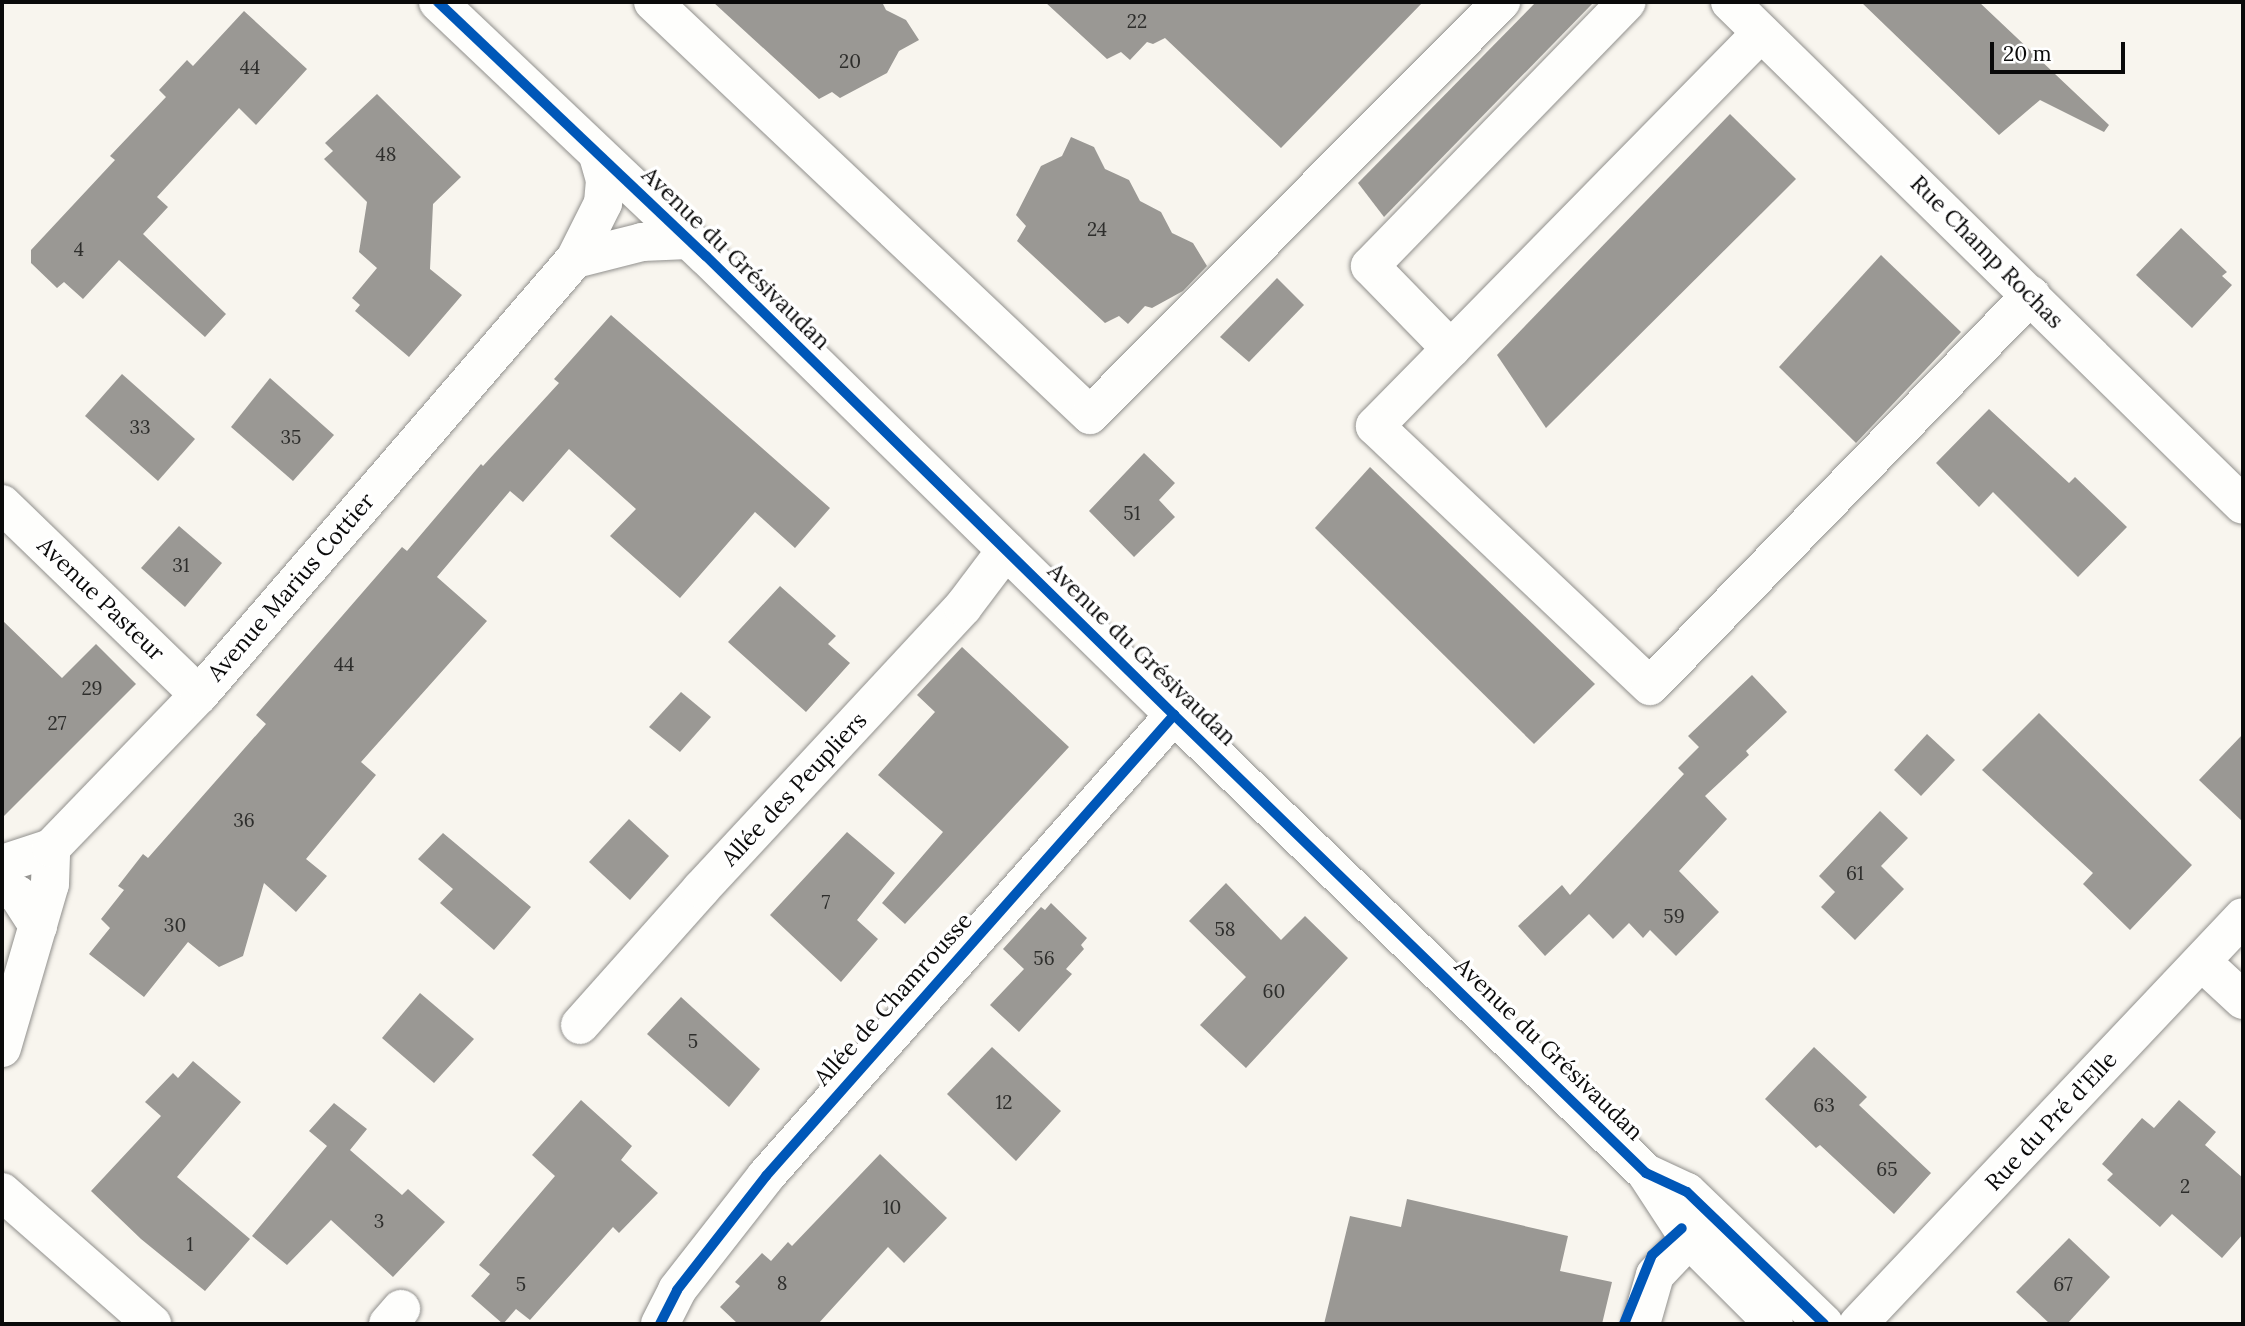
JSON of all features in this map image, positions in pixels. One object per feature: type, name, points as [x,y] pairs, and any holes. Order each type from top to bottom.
[{"type":"street","name":"Avenue du Grésivaudan","points":[[438,2],[688,240],[1646,1173],[1687,1192],[1703,1229],[1773,1324]]},
{"type":"street","points":[[653,2],[1090,415],[1501,2]]},
{"type":"street","points":[[1451,349],[1370,266],[1627,2]]},
{"type":"street","name":"Rue Champ Rochas","points":[[1730,2],[2243,505]]},
{"type":"street","points":[[1761,33],[1376,426],[1650,686],[2031,295]]},
{"type":"street","name":"Avenue Marius Cottier","points":[[51,848],[199,695],[575,259],[603,203],[604,180],[598,156]]},
{"type":"street","points":[[575,259],[642,242],[688,240]]},
{"type":"street","name":"Avenue Pasteur","points":[[2,504],[199,695]]},
{"type":"street","name":"Allée des Peupliers","points":[[580,1025],[701,889],[963,607],[1006,550]]},
{"type":"street","name":"Allée de Chamrousse","points":[[660,1324],[677,1290],[766,1176],[1174,715]]},
{"type":"street","points":[[2,864],[51,848],[50,884],[2,1048]]},
{"type":"street","points":[[2,884],[18,895],[38,926]]},
{"type":"street","name":"Rue du Pré d'Elle","points":[[1858,1324],[2243,917]]},
{"type":"street","points":[[2202,962],[2243,1000]]},
{"type":"street","points":[[2,1192],[152,1324]]},
{"type":"street","name":"Avenue du Grésivaudan","points":[[1703,1229],[1824,1324]]},
{"type":"street","points":[[1641,1324],[1655,1275],[1703,1229]]},
{"type":"building","points":[[713,2],[882,2],[886,10],[906,20],[919,40],[899,51],[887,73],[840,98],[832,92],[819,99]]},
{"type":"building","points":[[1045,2],[1423,2],[1281,148],[1165,38],[1153,44],[1147,42],[1130,60],[1121,52],[1107,59]]},
{"type":"building","points":[[1536,2],[1594,2],[1384,217],[1358,183]]},
{"type":"building","points":[[1861,2],[1979,2],[2109,125],[2104,132],[2040,100],[1999,135]]},
{"type":"building","points":[[244,11],[307,69],[256,125],[239,108],[157,197],[168,207],[143,234],[226,314],[205,337],[119,260],[83,299],[64,282],[57,288],[31,263],[31,250],[115,160],[110,156],[166,97],[159,90],[187,60],[193,66]]},
{"type":"building","points":[[377,94],[461,177],[433,204],[430,269],[462,295],[409,357],[355,311],[360,305],[352,298],[377,268],[359,252],[367,202],[324,159],[333,151],[325,143]]},
{"type":"building","points":[[1730,114],[1796,179],[1546,428],[1497,355]]},
{"type":"building","points":[[1071,137],[1094,147],[1105,169],[1129,180],[1140,201],[1161,212],[1172,233],[1193,243],[1207,266],[1183,291],[1152,308],[1145,306],[1128,324],[1119,316],[1105,323],[1017,241],[1026,226],[1016,215],[1041,166],[1062,156]]},
{"type":"building","points":[[2181,228],[2227,272],[2222,276],[2232,285],[2192,328],[2136,275]]},
{"type":"building","points":[[1881,255],[1961,332],[1856,443],[1779,367]]},
{"type":"building","points":[[1277,278],[1304,305],[1249,362],[1220,337]]},
{"type":"building","points":[[611,315],[830,508],[795,548],[755,512],[680,598],[610,536],[636,509],[569,449],[523,502],[510,491],[437,577],[487,621],[361,762],[376,775],[306,859],[327,876],[296,912],[264,883],[243,956],[219,967],[188,942],[144,997],[89,954],[110,928],[101,919],[124,890],[118,886],[143,854],[148,858],[266,724],[256,715],[402,547],[407,551],[481,464],[483,466],[559,383],[554,379]]},
{"type":"building","points":[[122,374],[195,439],[158,481],[85,416]]},
{"type":"building","points":[[270,378],[334,435],[293,481],[231,427]]},
{"type":"building","points":[[1989,409],[2069,483],[2075,477],[2127,527],[2078,577],[1993,492],[1979,507],[1936,463]]},
{"type":"building","points":[[1144,453],[1175,483],[1159,500],[1175,517],[1134,557],[1089,511]]},
{"type":"building","points":[[1370,467],[1595,684],[1534,744],[1315,528]]},
{"type":"building","points":[[179,526],[222,563],[185,607],[141,568]]},
{"type":"building","points":[[780,586],[836,636],[828,644],[850,663],[806,712],[728,642]]},
{"type":"building","points":[[2,620],[62,678],[96,644],[136,684],[2,818]]},
{"type":"building","points":[[962,647],[1069,747],[905,924],[882,903],[943,832],[878,775],[935,712],[917,695]]},
{"type":"building","points":[[1752,675],[1787,712],[1746,751],[1749,755],[1705,796],[1727,819],[1679,871],[1719,912],[1676,956],[1650,930],[1643,938],[1629,923],[1613,939],[1589,914],[1545,956],[1518,926],[1562,885],[1570,895],[1684,774],[1678,768],[1699,747],[1688,736]]},
{"type":"building","points":[[681,692],[711,717],[680,752],[649,727]]},
{"type":"building","points":[[2039,713],[2192,865],[2130,930],[2083,884],[2093,873],[1982,770]]},
{"type":"building","points":[[1927,734],[1955,760],[1921,796],[1894,770]]},
{"type":"building","points":[[2243,734],[2243,822],[2199,780]]},
{"type":"building","points":[[1880,811],[1908,838],[1881,866],[1904,889],[1855,940],[1821,907],[1835,892],[1819,876]]},
{"type":"building","points":[[629,819],[669,856],[630,900],[589,862]]},
{"type":"building","points":[[847,832],[895,873],[857,920],[878,939],[841,982],[770,915]]},
{"type":"building","points":[[443,833],[531,907],[494,950],[440,903],[453,889],[418,859]]},
{"type":"building","points":[[1226,883],[1281,940],[1305,916],[1348,958],[1246,1068],[1200,1025],[1246,977],[1189,921]]},
{"type":"building","points":[[1051,903],[1087,938],[1081,945],[1084,949],[1066,969],[1072,974],[1019,1032],[990,1005],[1024,969],[1003,949],[1041,907],[1045,910]]},
{"type":"building","points":[[420,993],[474,1039],[434,1083],[382,1038]]},
{"type":"building","points":[[681,997],[760,1069],[729,1107],[647,1034]]},
{"type":"building","points":[[992,1047],[1061,1111],[1016,1161],[947,1094]]},
{"type":"building","points":[[1814,1047],[1867,1097],[1859,1105],[1931,1173],[1894,1214],[1820,1145],[1816,1148],[1765,1099]]},
{"type":"building","points":[[193,1061],[241,1102],[177,1177],[250,1239],[205,1291],[141,1239],[91,1191],[161,1116],[145,1102],[173,1073],[178,1078]]},
{"type":"building","points":[[581,1100],[632,1146],[621,1160],[658,1193],[619,1233],[613,1227],[530,1320],[516,1309],[503,1324],[471,1296],[490,1274],[479,1265],[555,1176],[532,1155]]},
{"type":"building","points":[[2179,1100],[2216,1132],[2205,1145],[2243,1178],[2243,1234],[2222,1258],[2172,1214],[2160,1227],[2107,1180],[2113,1174],[2102,1164],[2142,1118],[2154,1128]]},
{"type":"building","points":[[334,1103],[367,1129],[350,1150],[402,1195],[408,1189],[445,1222],[393,1277],[331,1220],[287,1265],[252,1236],[327,1146],[309,1131]]},
{"type":"building","points":[[880,1154],[947,1218],[904,1263],[888,1247],[818,1324],[738,1324],[720,1307],[740,1286],[735,1282],[762,1253],[771,1261],[788,1242],[792,1246]]},
{"type":"building","points":[[1407,1199],[1568,1236],[1560,1271],[1612,1282],[1602,1324],[1324,1324],[1350,1216],[1401,1227]]},
{"type":"building","points":[[2069,1238],[2110,1277],[2067,1324],[2050,1324],[2016,1292]]},
{"type":"cycle path","points":[[438,2],[706,256],[1646,1173],[1687,1192],[1824,1324]]},
{"type":"cycle path","points":[[660,1324],[677,1290],[766,1176],[1174,715]]},
{"type":"cycle path","points":[[1624,1324],[1652,1255],[1682,1228]]}]
